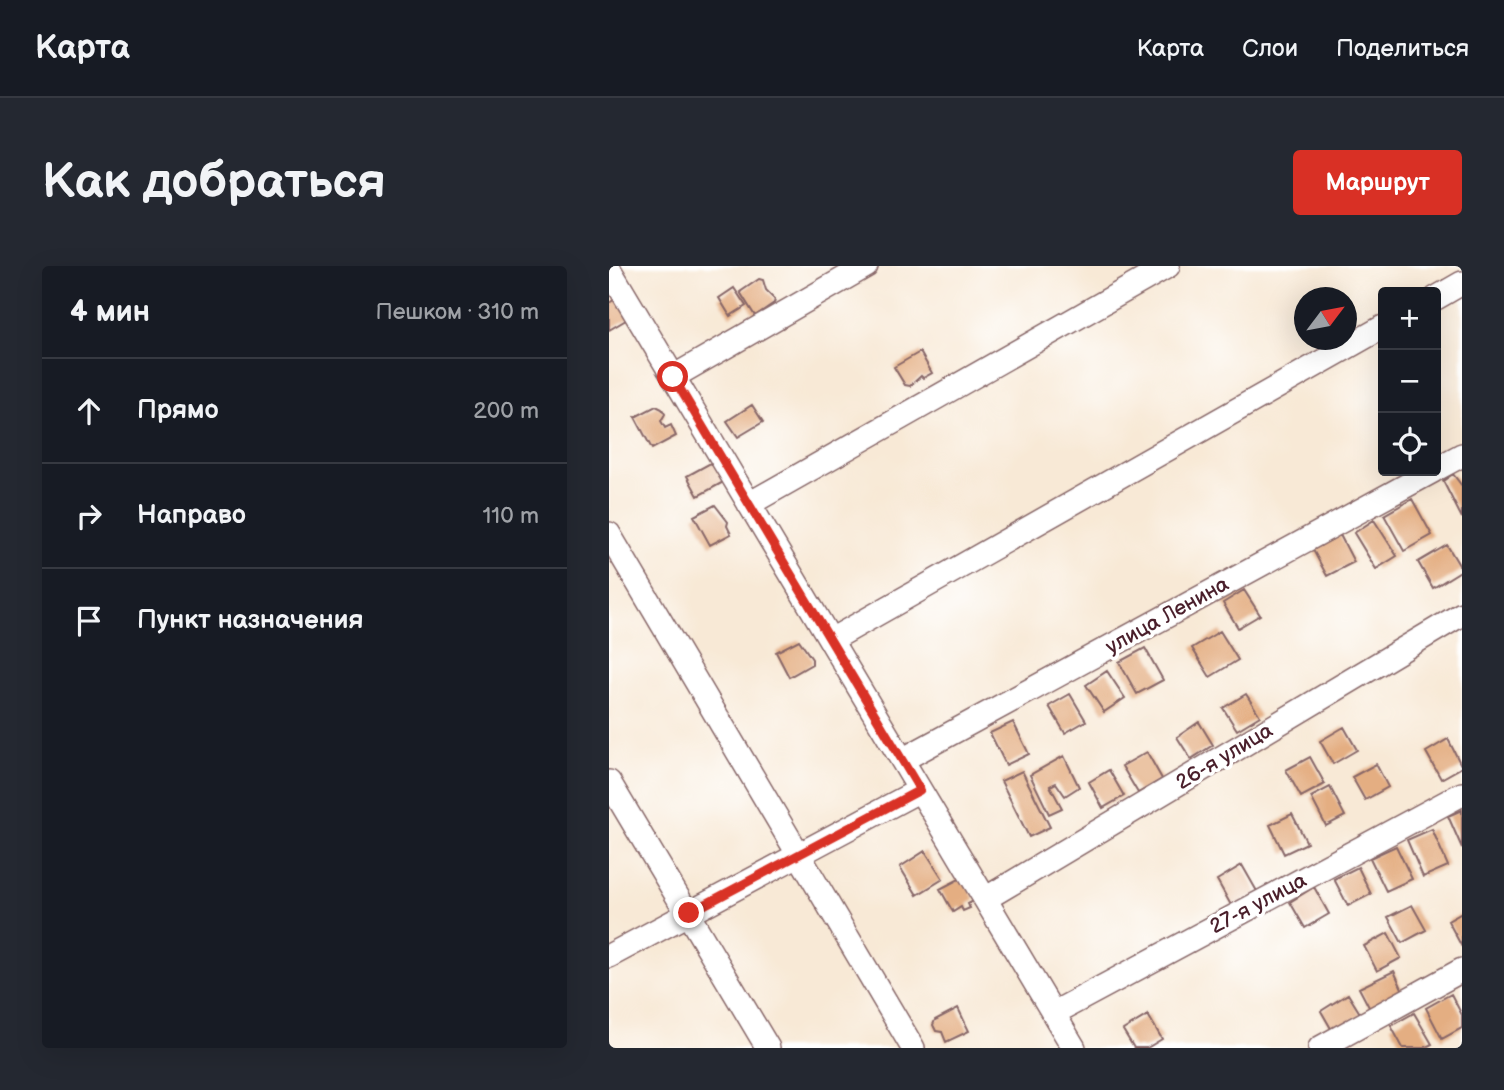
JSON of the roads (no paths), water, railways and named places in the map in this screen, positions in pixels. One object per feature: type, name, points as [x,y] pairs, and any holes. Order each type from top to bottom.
[{"type":"street","points":[[673,377],[866,266]]},
{"type":"street","points":[[749,504],[1168,266]]},
{"type":"street","points":[[609,270],[1075,1048]]},
{"type":"street","points":[[1441,295],[1462,283]]},
{"type":"street","points":[[831,640],[1378,330]]},
{"type":"street","name":"улица Ленина","points":[[1441,466],[1462,455]]},
{"type":"street","name":"улица Ленина","points":[[902,760],[1423,476]]},
{"type":"street","points":[[609,534],[913,1048]]},
{"type":"street","name":"26-я улица","points":[[985,899],[1462,614]]},
{"type":"street","points":[[609,782],[768,1048]]},
{"type":"street","points":[[609,956],[920,790]]},
{"type":"street","name":"27-я улица","points":[[1053,1013],[1462,794]]},
{"type":"street","points":[[1320,1048],[1462,970]]}]
